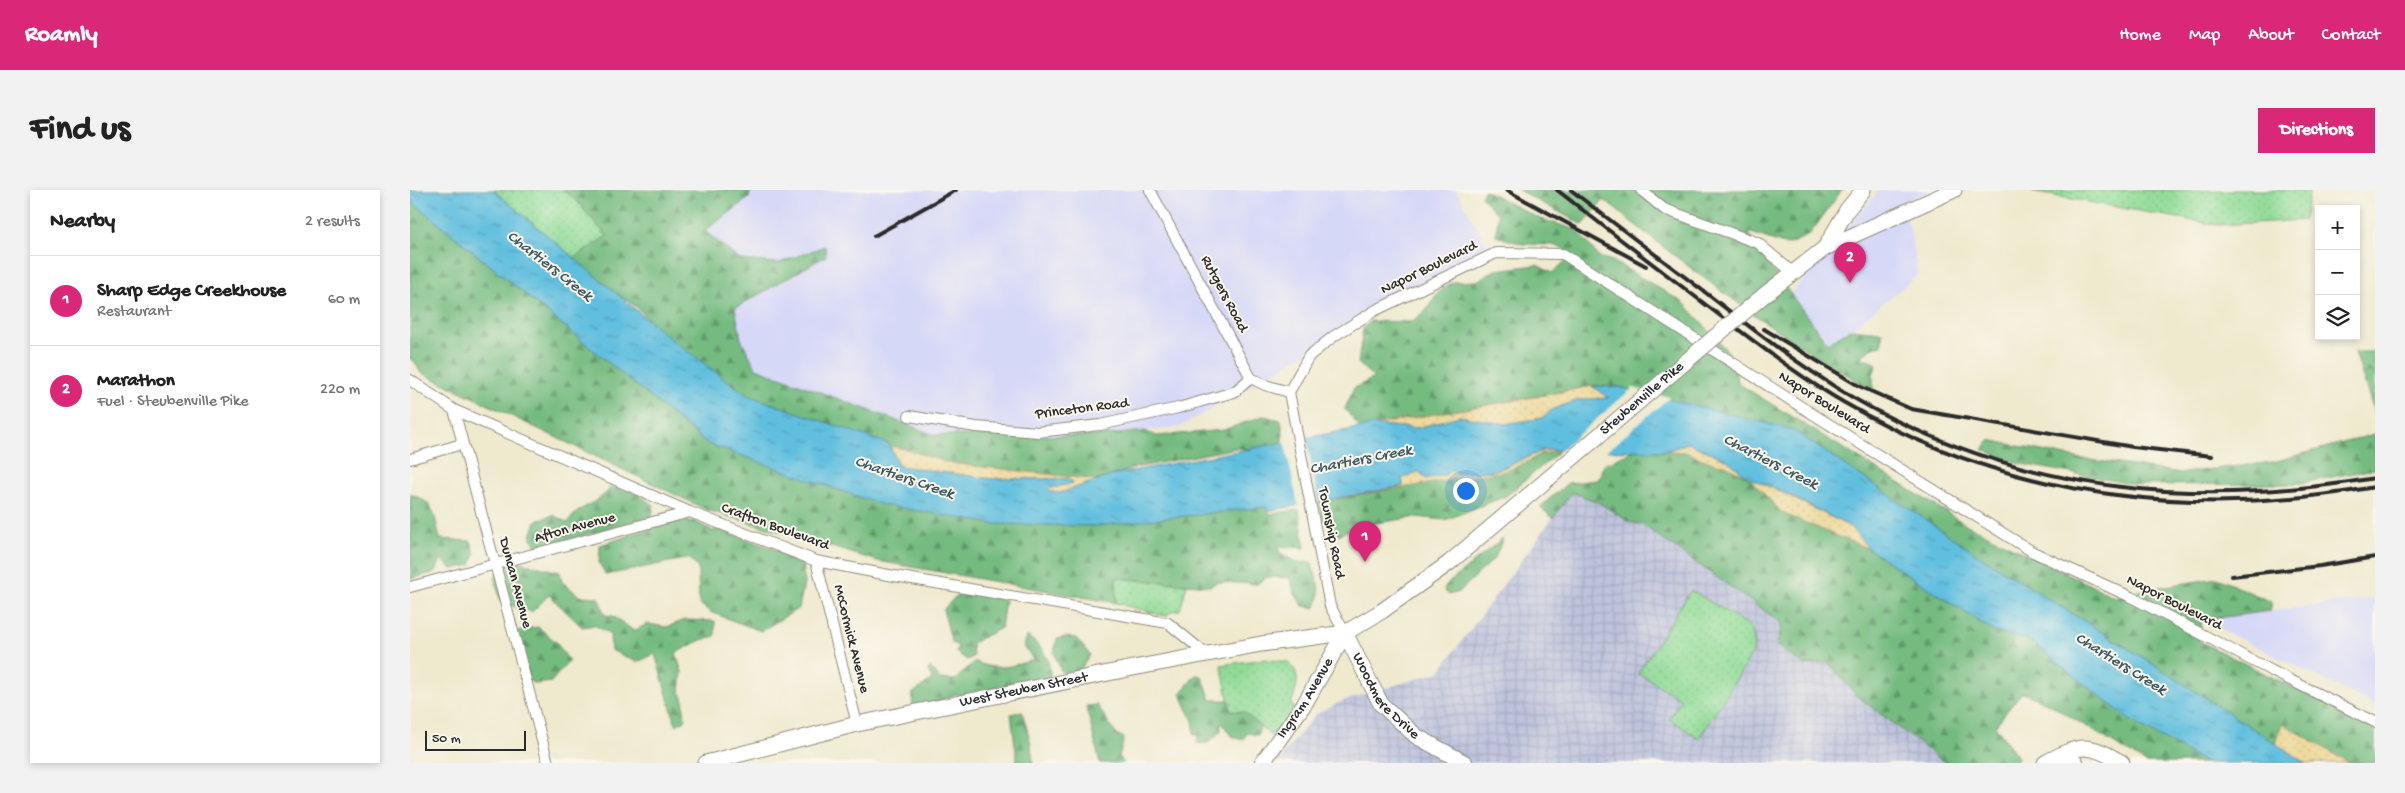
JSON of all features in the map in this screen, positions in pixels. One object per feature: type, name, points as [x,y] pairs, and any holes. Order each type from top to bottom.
[{"type":"main road","points":[[1825,248],[1848,210],[1863,190]]},
{"type":"main road","name":"Steubenville Pike","points":[[1345,633],[1382,611],[1450,563],[1792,272],[1825,248],[1954,190]]},
{"type":"main road","name":"West Steuben Street","points":[[706,763],[857,724],[1206,654],[1261,644],[1345,633]]},
{"type":"main road","name":"Ingram Avenue","points":[[1262,763],[1305,703],[1345,633]]},
{"type":"main road","name":"Woodmere Drive","points":[[1345,633],[1381,704],[1416,736],[1465,763]]},
{"type":"main road","points":[[2047,762],[2064,752],[2088,748],[2099,750],[2122,763]]},
{"type":"main road","points":[[2047,762],[2063,760],[2076,763]]},
{"type":"street","name":"Rutgers Road","points":[[1150,190],[1251,378]]},
{"type":"street","points":[[1641,190],[1664,208],[1758,243],[1792,272]]},
{"type":"street","name":"Napor Boulevard","points":[[1289,392],[1309,356],[1334,336],[1376,310],[1496,253],[1563,254],[1808,412],[2033,552],[2131,597],[2272,671],[2375,722]]},
{"type":"street","points":[[1251,378],[1265,385],[1289,392]]},
{"type":"street","name":"Princeton Road","points":[[909,416],[976,427],[1038,432],[1100,425],[1178,408],[1234,392],[1251,378]]},
{"type":"street","name":"Crafton Boulevard","points":[[410,380],[454,410],[690,512],[816,561],[1168,623],[1206,654]]},
{"type":"street","name":"Township Road","points":[[1289,392],[1330,606],[1345,633]]},
{"type":"street","name":"Duncan Avenue","points":[[454,410],[548,763]]},
{"type":"street","points":[[410,459],[462,444]]},
{"type":"street","name":"Afton Avenue","points":[[410,587],[690,512]]},
{"type":"street","name":"McCormick Avenue","points":[[816,561],[857,724]]},
{"type":"shaded area","points":[[620,190],[1456,190],[1488,247],[1180,427],[1099,436],[935,436],[756,368],[735,327]]},
{"type":"shaded area","points":[[1879,190],[1932,190],[1901,203],[1910,230],[1918,275],[1851,329],[1827,344],[1790,295]]},
{"type":"shaded area","points":[[1572,492],[1600,503],[1629,522],[1641,523],[1782,623],[1777,646],[1804,665],[1827,662],[1856,695],[1945,763],[1276,763],[1316,714],[1343,701],[1439,672]]},
{"type":"shaded area","points":[[2375,598],[2375,705],[2202,620]]},
{"type":"green space","points":[[493,190],[563,190],[576,200],[607,236],[574,258]]},
{"type":"green space","points":[[563,190],[751,190],[749,198],[705,231],[740,260],[779,263],[825,246],[826,256],[735,308],[741,339],[756,368],[935,435],[1099,436],[1145,431],[1157,436],[1224,430],[1263,416],[1281,420],[1283,434],[1280,451],[1236,448],[1134,468],[1098,480],[949,463],[905,449],[868,442],[738,399],[666,338],[638,308],[618,294],[578,272],[574,258],[607,236],[576,200]]},
{"type":"green space","points":[[1485,190],[1538,218],[1577,230],[1599,257],[1613,261],[1684,303],[1730,354],[1739,384],[1967,525],[2115,597],[2147,589],[2217,578],[2272,602],[2270,611],[2202,620],[2199,641],[2375,728],[2375,763],[2350,763],[2282,724],[2276,745],[2139,655],[1981,557],[1620,387],[1592,386],[1360,428],[1345,409],[1354,388],[1374,378],[1358,363],[1363,328],[1370,321],[1411,322],[1426,311],[1436,295],[1453,282],[1477,281],[1495,270],[1537,265],[1552,273],[1569,258],[1563,248],[1553,245],[1522,244],[1496,236],[1498,215],[1481,196]]},
{"type":"green space","points":[[1518,190],[1842,190],[1809,235],[1787,245],[1748,232],[1766,261],[1827,343],[1851,329],[1882,332],[1882,345],[1873,347],[1859,359],[1868,359],[1877,364],[1873,374],[1873,390],[1837,369],[1735,301],[1604,200],[1583,225]]},
{"type":"green space","points":[[2045,190],[2310,190],[2304,220],[2218,225],[2032,192]]},
{"type":"green space","points":[[410,200],[708,444],[1267,507],[1269,514],[1299,510],[1305,548],[1278,546],[1279,552],[1297,563],[1311,562],[1317,579],[1318,603],[1315,608],[1303,606],[1295,594],[1290,578],[1267,577],[1257,584],[1217,582],[1210,586],[1116,578],[1116,603],[878,561],[707,510],[420,372],[415,362],[410,359]]},
{"type":"green space","points":[[2355,352],[2375,352],[2375,415]]},
{"type":"green space","points":[[2375,434],[2375,469],[2296,484],[2138,485],[2021,464],[1983,450],[1989,440],[2076,458],[2182,473],[2273,462]]},
{"type":"green space","points":[[1635,450],[1685,452],[1715,464],[1725,465],[1749,478],[1782,513],[1869,549],[1995,632],[2028,639],[2131,721],[2206,763],[2146,763],[2051,705],[2022,692],[1995,726],[2018,757],[2016,763],[1945,763],[1856,695],[1828,662],[1804,665],[1777,646],[1782,623],[1641,524],[1629,522],[1600,503],[1572,492],[1553,518],[1540,507],[1568,483],[1598,480],[1604,465]]},
{"type":"green space","points":[[1560,451],[1506,496],[1445,520],[1416,517],[1357,526],[1338,535],[1333,528],[1323,522],[1319,502],[1531,460],[1540,454]]},
{"type":"green space","points":[[611,487],[635,493],[654,505],[652,516],[537,549],[531,536],[536,521],[553,515],[568,523],[572,517],[601,497]]},
{"type":"green space","points":[[410,494],[419,497],[429,505],[435,516],[440,539],[471,541],[475,554],[471,565],[452,569],[441,559],[436,572],[411,579]]},
{"type":"green space","points":[[694,521],[713,531],[718,529],[802,559],[804,583],[799,608],[761,631],[710,612],[699,603],[698,568],[689,558],[606,575],[599,563],[600,545],[668,523]]},
{"type":"green space","points":[[1503,538],[1495,558],[1459,592],[1449,595],[1444,590],[1446,585]]},
{"type":"green space","points":[[512,556],[523,563],[560,572],[562,582],[580,596],[598,597],[605,615],[613,616],[634,631],[647,624],[667,627],[685,620],[715,621],[715,636],[701,640],[676,653],[682,672],[680,692],[683,697],[685,720],[676,725],[655,654],[637,662],[611,650],[610,634],[594,625],[582,627],[549,595],[532,612],[501,602],[494,577]]},
{"type":"green space","points":[[1116,578],[1187,584],[1180,610],[1173,611],[1165,616],[1116,603]]},
{"type":"green space","points":[[976,587],[1005,600],[1001,628],[972,643],[973,657],[967,660],[956,652],[958,646],[952,643],[943,610],[955,597]]},
{"type":"green space","points":[[1691,590],[1750,626],[1754,638],[1753,653],[1699,738],[1669,719],[1681,699],[1638,673]]},
{"type":"green space","points":[[538,627],[556,642],[569,661],[551,682],[535,684],[522,677],[516,631]]},
{"type":"green space","points":[[1027,636],[1045,654],[1049,665],[1050,679],[962,696],[956,694],[913,708],[912,694],[932,679],[928,670],[930,667],[940,679],[955,680],[975,661],[989,666],[1004,667],[1033,660],[1024,646]]},
{"type":"green space","points":[[1065,637],[1076,638],[1090,655],[1080,670],[1062,673],[1054,653],[1057,639]]},
{"type":"green space","points":[[1264,659],[1288,662],[1296,672],[1297,677],[1291,705],[1294,707],[1283,725],[1271,736],[1244,712],[1231,711],[1221,665]]},
{"type":"green space","points":[[1196,675],[1202,676],[1211,700],[1229,700],[1231,711],[1244,712],[1260,726],[1258,735],[1247,733],[1243,740],[1239,739],[1231,735],[1224,725],[1220,723],[1221,731],[1208,743],[1197,743],[1198,736],[1194,734],[1192,717],[1181,692]]},
{"type":"green space","points":[[1097,705],[1116,734],[1124,738],[1119,757],[1124,763],[1100,763],[1086,706]]},
{"type":"green space","points":[[1022,711],[1031,744],[1033,763],[1014,763],[1017,760],[1011,714]]},
{"type":"sand","points":[[1592,386],[1609,398],[1579,400],[1553,409],[1543,418],[1505,424],[1459,416],[1418,428],[1374,425],[1428,415]]},
{"type":"sand","points":[[1688,443],[1726,459],[1746,475],[1851,527],[1869,549],[1782,513],[1748,477],[1725,465],[1715,464],[1685,452],[1666,451]]},
{"type":"sand","points":[[890,446],[949,463],[1098,480],[1060,493],[1051,492],[1048,489],[1073,482],[1067,479],[991,479],[899,466]]},
{"type":"sand","points":[[1544,450],[1560,451],[1540,454],[1506,471],[1341,498],[1403,486],[1402,478],[1419,472],[1453,469],[1456,473],[1491,471],[1503,468]]},
{"type":"sand","points":[[2282,723],[2350,763],[2307,763],[2276,745]]},
{"type":"water","name":"Chartiers Creek","points":[[410,190],[493,190],[672,340],[747,395],[889,444],[899,466],[991,479],[1067,479],[1074,483],[1048,489],[1051,492],[1060,493],[1117,474],[1374,425],[1418,428],[1459,416],[1505,424],[1543,418],[1553,409],[1579,400],[1608,398],[1592,386],[1620,387],[1793,430],[1981,557],[2139,655],[2306,763],[2206,763],[2131,721],[2028,639],[1995,632],[1869,549],[1851,527],[1781,491],[1749,478],[1726,459],[1688,443],[1666,451],[1544,450],[1503,468],[1491,471],[1456,473],[1453,469],[1445,475],[1426,479],[1419,472],[1402,478],[1403,486],[1268,511],[1266,507],[1096,526],[993,524],[879,504],[708,444],[410,200]]},
{"type":"pier","points":[[1633,388],[1670,397],[1604,453],[1557,453]]},
{"type":"pier","points":[[1306,436],[1319,505],[1299,508],[1284,440]]},
{"type":"railway","points":[[874,236],[956,190]]},
{"type":"railway","points":[[1506,190],[1646,266]]},
{"type":"railway","points":[[1557,190],[1723,318],[1812,383],[1843,402],[1906,435],[1969,460],[2035,480],[2101,493],[2168,500],[2236,501],[2305,497],[2375,487]]},
{"type":"railway","points":[[1571,190],[1767,340],[1853,398],[1936,438],[1996,460],[2057,476],[2119,487],[2181,492],[2245,492],[2309,487],[2375,478]]},
{"type":"railway","points":[[1764,329],[1859,386],[1911,409],[2133,447],[2212,456]]},
{"type":"railway","points":[[2232,576],[2320,566],[2375,557]]},
{"type":"place","name":"Marathon","points":[[1850,283]]},
{"type":"place","name":"Sharp Edge Creekhouse","points":[[1365,562]]}]
